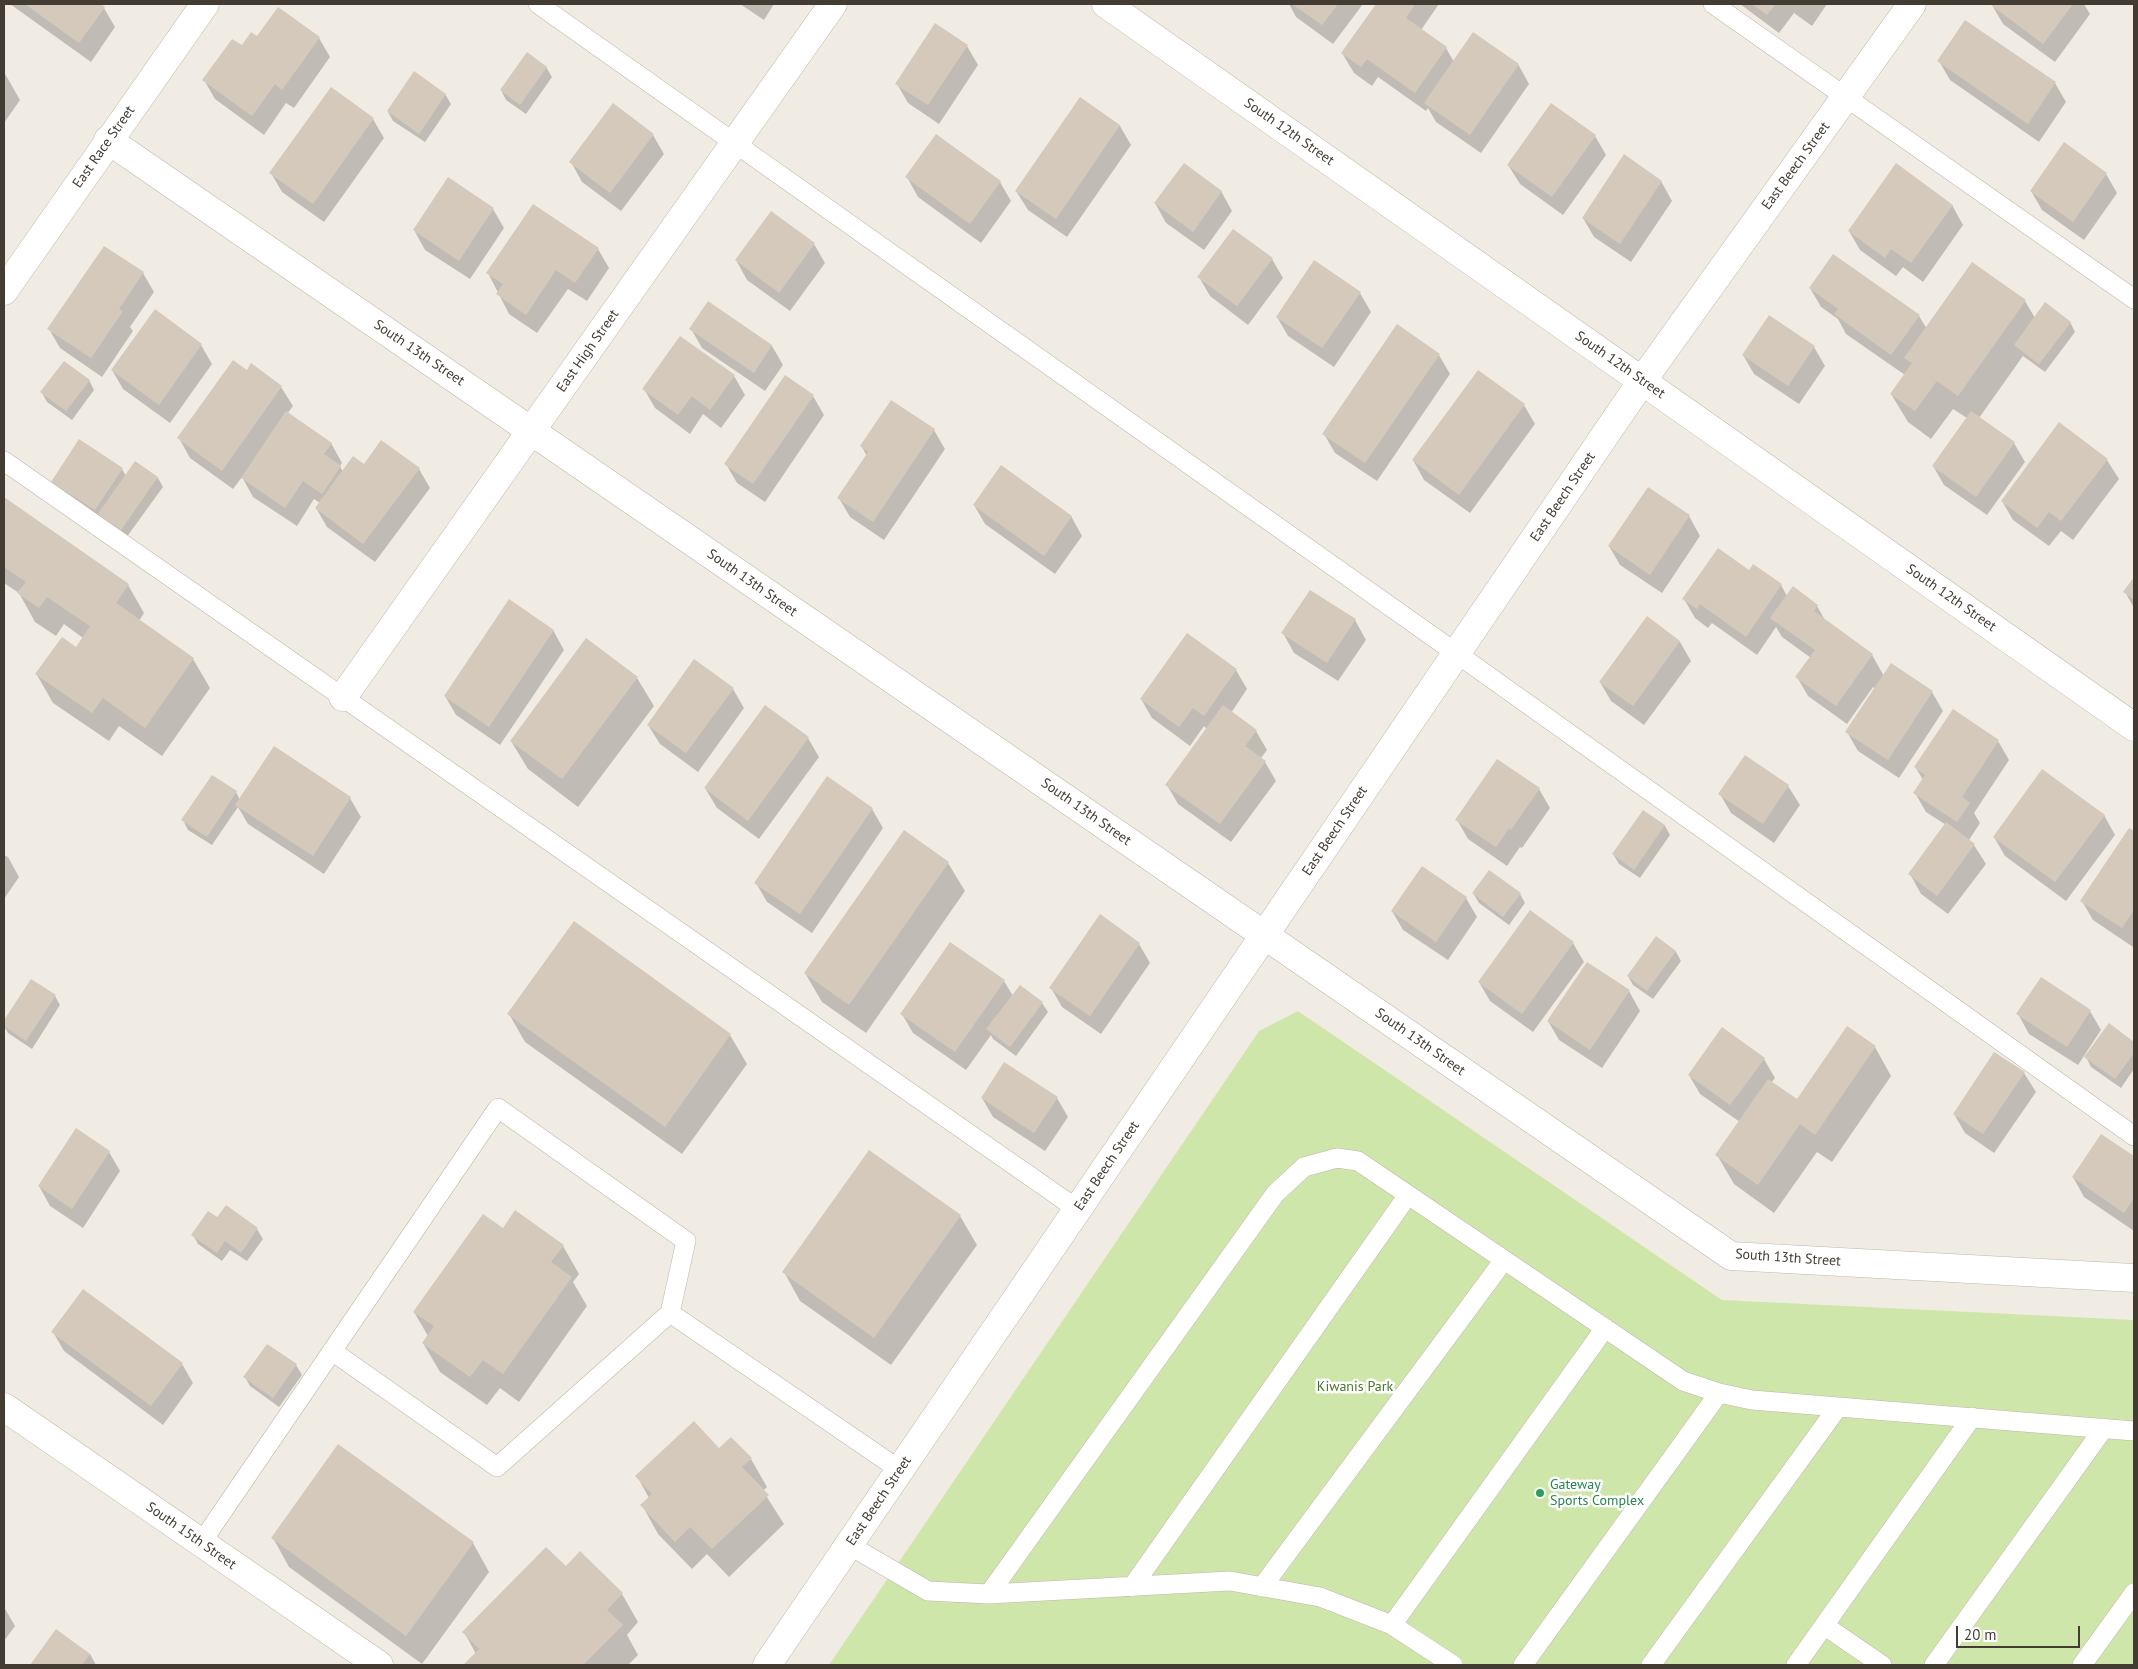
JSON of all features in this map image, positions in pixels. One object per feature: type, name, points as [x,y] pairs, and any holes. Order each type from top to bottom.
[{"type":"street","name":"East Race Street","points":[[4,290],[205,4]]},
{"type":"street","name":"East High Street","points":[[343,697],[833,4]]},
{"type":"street","name":"South 12th Street","points":[[1106,4],[2134,727]]},
{"type":"street","name":"East Beech Street","points":[[767,1665],[1642,381],[1912,4]]},
{"type":"street","name":"South 13th Street","points":[[108,140],[1731,1256],[2134,1278]]},
{"type":"street","name":"South 15th Street","points":[[4,1407],[379,1665]]},
{"type":"lane","points":[[538,4],[1456,653],[2134,1136]]},
{"type":"lane","points":[[1713,4],[2134,299]]},
{"type":"lane","points":[[4,461],[1077,1210]]},
{"type":"lane","points":[[201,1543],[498,1108],[686,1240],[670,1313],[497,1467],[332,1352]]},
{"type":"lane","points":[[990,1594],[1276,1194],[1304,1167],[1337,1158],[1358,1161],[1682,1381],[1719,1393],[1752,1400],[2134,1431]]},
{"type":"lane","points":[[1132,1587],[1408,1195]]},
{"type":"lane","points":[[1262,1587],[1504,1260]]},
{"type":"lane","points":[[670,1313],[900,1470]]},
{"type":"lane","points":[[1392,1625],[1605,1328]]},
{"type":"lane","points":[[1524,1665],[1719,1393]]},
{"type":"lane","points":[[1651,1665],[1838,1407]]},
{"type":"lane","points":[[1796,1665],[1826,1626],[1972,1417]]},
{"type":"lane","points":[[1934,1665],[2104,1428]]},
{"type":"lane","points":[[849,1545],[928,1591],[990,1594],[1230,1581],[1320,1598],[1392,1625],[1453,1665]]},
{"type":"lane","points":[[2082,1665],[2134,1593]]},
{"type":"lane","points":[[1826,1626],[1882,1665]]},
{"type":"green space","name":"Kiwanis Park","points":[[1298,1011],[1722,1300],[2134,1320],[2134,1665],[829,1665],[1259,1031]]},
{"type":"building","points":[[25,4],[101,4],[105,7],[79,43]]},
{"type":"building","points":[[1292,4],[1338,4],[1322,25]]},
{"type":"building","points":[[1376,4],[1415,4],[1406,18],[1447,47],[1415,93],[1367,59],[1361,67],[1341,53]]},
{"type":"building","points":[[1752,4],[1776,4],[1767,15]]},
{"type":"building","points":[[1992,4],[2073,4],[2043,44]]},
{"type":"building","points":[[278,7],[320,37],[282,90],[275,84],[252,116],[202,80],[232,39],[242,45],[251,32],[257,36]]},
{"type":"building","points":[[1965,20],[2056,82],[2028,124],[1937,61]]},
{"type":"building","points":[[935,23],[968,45],[928,105],[895,84]]},
{"type":"building","points":[[1473,32],[1519,64],[1470,135],[1424,103]]},
{"type":"building","points":[[527,52],[547,67],[520,105],[500,90]]},
{"type":"building","points":[[414,71],[446,94],[419,134],[387,111]]},
{"type":"building","points":[[331,87],[374,118],[313,204],[269,173]]},
{"type":"building","points":[[1080,97],[1120,125],[1056,219],[1015,191]]},
{"type":"building","points":[[613,103],[654,134],[610,193],[569,162]]},
{"type":"building","points":[[1551,103],[1596,135],[1552,197],[1507,165]]},
{"type":"building","points":[[936,134],[1001,181],[970,224],[905,177]]},
{"type":"building","points":[[2064,142],[2107,173],[2073,222],[2030,191]]},
{"type":"building","points":[[1624,154],[1662,181],[1620,244],[1582,218]]},
{"type":"building","points":[[1184,163],[1222,191],[1193,232],[1154,203]]},
{"type":"building","points":[[1896,163],[1953,205],[1911,263],[1891,249],[1885,258],[1848,231]]},
{"type":"building","points":[[448,177],[494,208],[459,261],[413,230]]},
{"type":"building","points":[[533,204],[599,248],[575,283],[556,270],[526,315],[496,294],[503,284],[486,273]]},
{"type":"building","points":[[771,211],[815,243],[779,293],[735,260]]},
{"type":"building","points":[[1233,229],[1273,258],[1237,306],[1197,277]]},
{"type":"building","points":[[104,246],[144,272],[119,309],[123,311],[91,358],[47,329]]},
{"type":"building","points":[[1833,254],[1920,315],[1891,355],[1834,314],[1838,309],[1809,288]]},
{"type":"building","points":[[1314,260],[1361,292],[1322,348],[1276,317]]},
{"type":"building","points":[[1972,262],[2026,300],[1958,396],[1937,381],[1915,411],[1890,394],[1912,363],[1904,358]]},
{"type":"building","points":[[708,301],[772,345],[754,373],[689,329]]},
{"type":"building","points":[[2045,302],[2071,322],[2039,364],[2014,345]]},
{"type":"building","points":[[155,309],[202,344],[159,405],[111,370]]},
{"type":"building","points":[[1769,315],[1815,346],[1788,386],[1742,355]]},
{"type":"building","points":[[1397,324],[1440,354],[1365,463],[1322,434]]},
{"type":"building","points":[[680,336],[735,375],[710,410],[692,396],[678,415],[642,389]]},
{"type":"building","points":[[233,360],[247,370],[251,363],[282,386],[222,471],[177,438]]},
{"type":"building","points":[[64,361],[90,380],[66,411],[40,392]]},
{"type":"building","points":[[1478,370],[1525,404],[1459,495],[1412,460]]},
{"type":"building","points":[[785,375],[814,395],[753,484],[724,464]]},
{"type":"building","points":[[891,400],[935,429],[873,522],[837,498],[868,452],[860,446]]},
{"type":"building","points":[[286,411],[332,443],[324,454],[341,466],[322,494],[303,481],[285,508],[241,478]]},
{"type":"building","points":[[1971,411],[2015,442],[1976,497],[1932,466]]},
{"type":"building","points":[[2059,422],[2108,459],[2061,521],[2049,512],[2037,528],[2001,501]]},
{"type":"building","points":[[79,439],[123,468],[95,510],[51,482]]},
{"type":"building","points":[[381,440],[420,468],[363,544],[315,508],[353,456],[364,464]]},
{"type":"building","points":[[135,461],[158,477],[121,530],[98,514]]},
{"type":"building","points":[[1001,465],[1072,516],[1044,556],[973,505]]},
{"type":"building","points":[[1648,487],[1690,515],[1650,575],[1608,546]]},
{"type":"building","points":[[4,497],[129,584],[116,603],[194,658],[145,728],[103,698],[92,713],[35,674],[62,637],[76,647],[90,626],[47,597],[39,608],[17,593],[26,582],[4,567]]},
{"type":"building","points":[[1718,548],[1749,570],[1753,564],[1782,584],[1746,637],[1700,604],[1697,609],[1682,599]]},
{"type":"building","points":[[2134,577],[2134,600],[2123,592]]},
{"type":"building","points":[[1793,586],[1818,605],[1814,611],[1873,654],[1836,706],[1795,677],[1815,650],[1770,618]]},
{"type":"building","points":[[1310,590],[1356,619],[1327,663],[1281,633]]},
{"type":"building","points":[[509,599],[554,630],[489,727],[444,696]]},
{"type":"building","points":[[1647,616],[1680,641],[1633,706],[1599,682]]},
{"type":"building","points":[[1187,633],[1237,669],[1204,716],[1193,708],[1179,727],[1140,699]]},
{"type":"building","points":[[586,638],[638,677],[562,779],[510,741]]},
{"type":"building","points":[[694,659],[734,688],[686,753],[647,725]]},
{"type":"building","points":[[1891,663],[1933,691],[1888,760],[1845,732]]},
{"type":"building","points":[[765,705],[809,737],[748,821],[704,788]]},
{"type":"building","points":[[1223,705],[1257,730],[1245,746],[1266,761],[1220,824],[1165,785]]},
{"type":"building","points":[[1953,709],[1999,740],[1962,797],[1970,803],[1957,822],[1913,793],[1925,775],[1914,767]]},
{"type":"building","points":[[274,746],[351,797],[313,856],[235,805]]},
{"type":"building","points":[[1745,755],[1789,785],[1763,824],[1718,794]]},
{"type":"building","points":[[1497,759],[1540,788],[1511,830],[1509,828],[1496,847],[1455,820]]},
{"type":"building","points":[[2042,769],[2105,815],[2055,882],[1993,837]]},
{"type":"building","points":[[212,775],[237,791],[207,837],[181,820]]},
{"type":"building","points":[[827,776],[873,808],[800,914],[754,883]]},
{"type":"building","points":[[1643,810],[1665,825],[1634,870],[1612,854]]},
{"type":"building","points":[[1946,822],[1975,844],[1937,896],[1908,874]]},
{"type":"building","points":[[2129,828],[2134,831],[2134,910],[2122,928],[2080,901]]},
{"type":"building","points":[[904,830],[949,862],[849,1005],[804,973]]},
{"type":"building","points":[[1422,866],[1467,897],[1436,942],[1391,911]]},
{"type":"building","points":[[1489,870],[1521,893],[1503,917],[1472,893]]},
{"type":"building","points":[[1530,910],[1574,942],[1522,1014],[1478,982]]},
{"type":"building","points":[[1100,914],[1140,943],[1090,1016],[1049,988]]},
{"type":"building","points":[[574,921],[731,1034],[665,1127],[507,1014]]},
{"type":"building","points":[[1656,936],[1676,951],[1647,991],[1627,976]]},
{"type":"building","points":[[950,942],[1005,980],[955,1052],[900,1014]]},
{"type":"building","points":[[1587,962],[1630,990],[1590,1050],[1547,1021]]},
{"type":"building","points":[[2041,977],[2091,1010],[2067,1047],[2016,1014]]},
{"type":"building","points":[[31,979],[56,995],[26,1041],[4,1026],[4,1020]]},
{"type":"building","points":[[1020,985],[1043,1002],[1010,1047],[986,1029]]},
{"type":"building","points":[[2109,1023],[2134,1042],[2134,1053],[2115,1079],[2084,1057]]},
{"type":"building","points":[[1847,1026],[1876,1046],[1815,1135],[1800,1124],[1758,1185],[1715,1155],[1768,1079],[1797,1099]]},
{"type":"building","points":[[1722,1027],[1765,1058],[1730,1105],[1688,1075]]},
{"type":"building","points":[[1994,1052],[2025,1072],[1983,1134],[1953,1114]]},
{"type":"building","points":[[1004,1062],[1058,1097],[1034,1133],[981,1098]]},
{"type":"building","points":[[76,1128],[110,1151],[72,1209],[38,1186]]},
{"type":"building","points":[[2101,1134],[2134,1156],[2134,1198],[2124,1213],[2072,1177]]},
{"type":"building","points":[[869,1150],[961,1215],[874,1338],[782,1272]]},
{"type":"building","points":[[226,1205],[258,1228],[241,1253],[225,1241],[217,1253],[191,1235],[208,1211],[217,1217]]},
{"type":"building","points":[[515,1210],[564,1245],[551,1262],[572,1277],[503,1374],[483,1360],[470,1377],[422,1343],[434,1326],[413,1312],[483,1214],[503,1228]]},
{"type":"building","points":[[83,1289],[183,1363],[151,1406],[51,1332]]},
{"type":"building","points":[[267,1344],[297,1364],[273,1398],[243,1377]]},
{"type":"building","points":[[694,1421],[719,1448],[731,1437],[752,1458],[742,1467],[769,1495],[712,1549],[690,1527],[675,1542],[640,1505],[652,1494],[635,1476]]},
{"type":"building","points":[[338,1444],[474,1542],[406,1636],[271,1538]]},
{"type":"building","points":[[546,1547],[566,1566],[580,1551],[623,1593],[607,1610],[623,1625],[583,1665],[463,1665],[479,1649],[462,1632]]},
{"type":"building","points":[[56,1629],[90,1654],[82,1665],[30,1665]]},
{"type":"place","name":"Gateway Sports Complex","points":[[1540,1493]]}]
